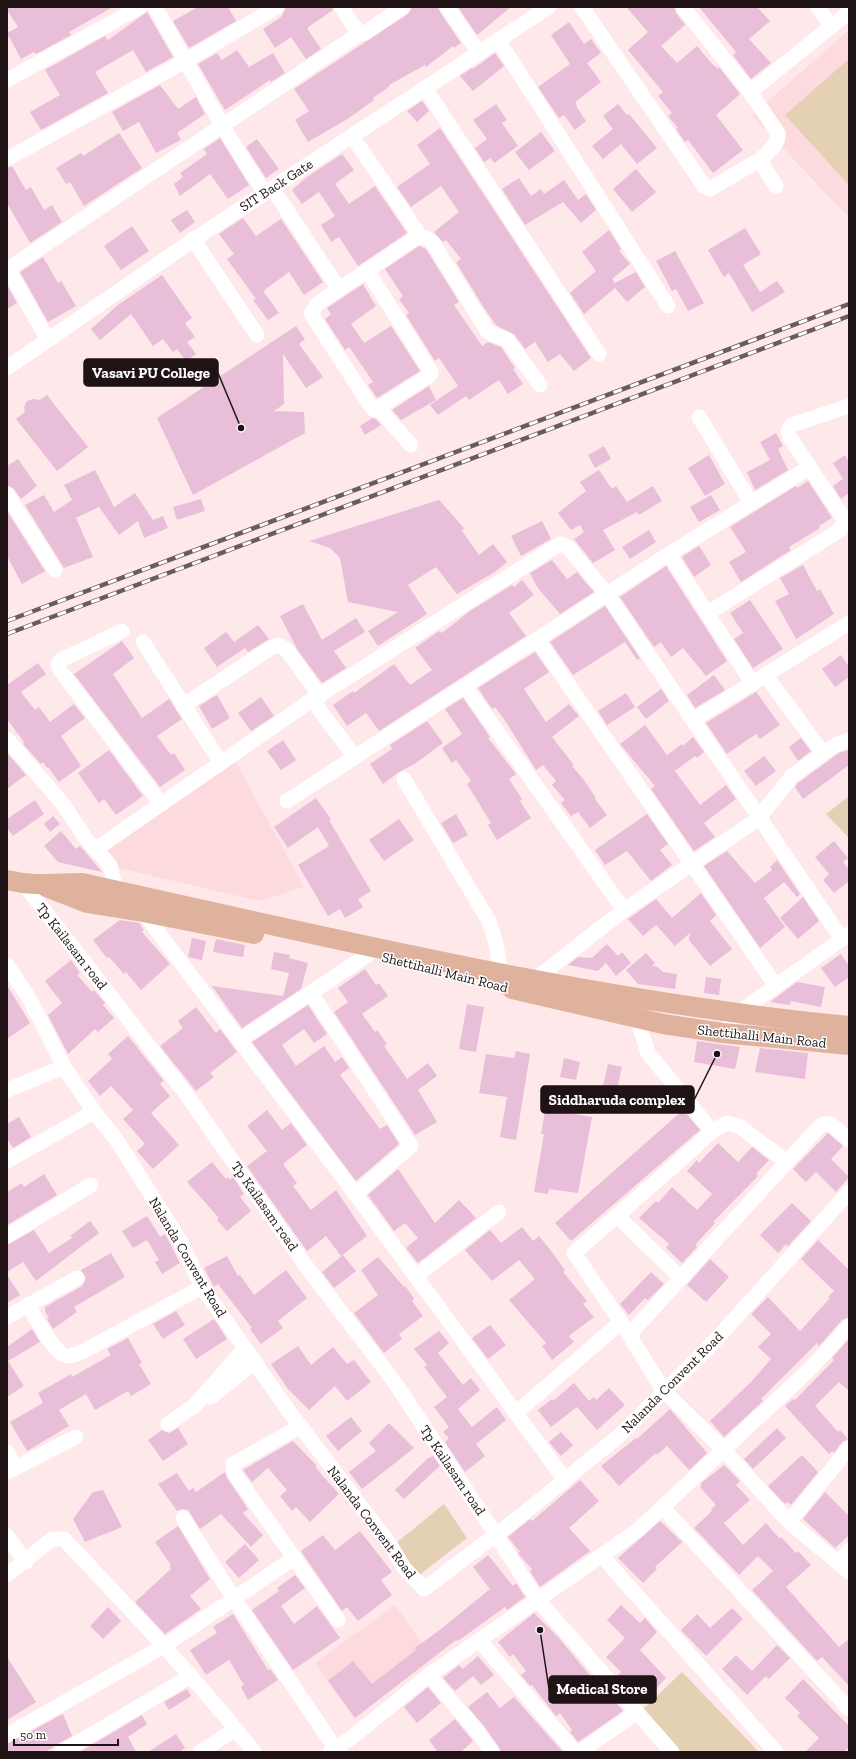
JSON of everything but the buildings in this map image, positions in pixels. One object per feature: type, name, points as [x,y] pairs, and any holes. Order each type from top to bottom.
[{"type":"main road","name":"Shettihalli Main Road","points":[[25,883],[82,883],[116,891],[144,904],[206,926],[369,954],[527,986],[849,1026]]},
{"type":"main road","name":"Shettihalli Main Road","points":[[25,883],[87,904],[144,904],[501,974],[527,986],[637,1018],[723,1034],[849,1046]]},
{"type":"street","points":[[7,80],[140,7]]},
{"type":"street","points":[[155,7],[222,127],[339,289]]},
{"type":"street","points":[[7,159],[185,61],[277,7]]},
{"type":"street","points":[[341,7],[359,34]]},
{"type":"street","points":[[48,340],[7,268],[222,127],[359,34],[365,33],[403,7]]},
{"type":"street","points":[[447,7],[480,53]]},
{"type":"street","name":"SIT Back Gate","points":[[7,368],[193,239],[549,7]]},
{"type":"street","points":[[582,7],[704,186],[710,188],[758,162],[779,138],[778,133],[750,92],[683,7]]},
{"type":"street","points":[[818,7],[831,26]]},
{"type":"street","points":[[750,92],[849,12]]},
{"type":"street","points":[[498,40],[668,306]]},
{"type":"street","points":[[426,88],[599,354]]},
{"type":"street","points":[[352,136],[418,233],[417,237]]},
{"type":"street","points":[[758,162],[762,164],[776,186]]},
{"type":"street","points":[[367,270],[431,372],[430,375],[379,409],[375,410],[372,408],[311,314],[317,304],[367,270],[417,237],[426,238],[433,243],[488,332],[507,340],[540,385]]},
{"type":"street","points":[[193,239],[257,335]]},
{"type":"street","points":[[708,612],[840,530],[844,519],[789,436],[788,430],[792,425],[849,406]]},
{"type":"street","points":[[379,409],[411,445]]},
{"type":"street","points":[[699,417],[752,503]]},
{"type":"street","points":[[287,801],[669,554],[810,467]]},
{"type":"street","points":[[7,494],[54,570]]},
{"type":"street","points":[[96,849],[316,698],[560,544],[568,547],[607,594],[694,720],[758,819],[846,937],[738,1013],[723,1034]]},
{"type":"street","points":[[669,554],[708,612],[753,684]]},
{"type":"street","points":[[694,720],[849,623]]},
{"type":"street","points":[[122,631],[62,660],[58,665],[60,670],[161,804]]},
{"type":"street","points":[[537,639],[776,986]]},
{"type":"street","points":[[143,642],[221,763]]},
{"type":"street","points":[[183,706],[269,649],[278,645],[286,649],[355,757]]},
{"type":"street","points":[[766,676],[823,753]]},
{"type":"street","points":[[465,686],[624,910]]},
{"type":"street","points":[[7,739],[63,804],[86,839],[110,865],[116,891]]},
{"type":"street","points":[[527,986],[624,910],[758,819],[792,776],[835,745],[849,740]]},
{"type":"street","points":[[404,779],[490,923],[495,939],[501,974]]},
{"type":"street","name":"Tp Kailasam road","points":[[25,883],[186,1094],[306,1266],[393,1380],[537,1599],[672,1752]]},
{"type":"street","points":[[144,904],[240,1040],[416,1276],[565,1480]]},
{"type":"street","points":[[240,1040],[369,954]]},
{"type":"street","name":"Nalanda Convent Road","points":[[7,965],[28,998],[64,1067],[94,1112],[116,1139],[180,1241],[202,1287],[301,1426],[391,1546],[404,1568],[424,1589],[496,1535],[620,1435],[712,1344],[849,1192]]},
{"type":"street","points":[[311,993],[411,1146],[355,1194]]},
{"type":"street","points":[[637,1018],[648,1053],[712,1131]]},
{"type":"street","points":[[7,1090],[64,1067]]},
{"type":"street","points":[[7,1161],[94,1112]]},
{"type":"street","points":[[787,1162],[739,1126],[727,1123],[712,1131],[574,1253],[621,1322],[664,1390],[724,1450],[789,1522],[843,1567],[849,1550]]},
{"type":"street","points":[[629,1335],[823,1124],[830,1124],[849,1140]]},
{"type":"street","points":[[7,1236],[91,1185]]},
{"type":"street","points":[[416,1276],[499,1212]]},
{"type":"street","points":[[617,1216],[681,1278]]},
{"type":"street","points":[[7,1317],[77,1278]]},
{"type":"street","points":[[28,1305],[53,1346],[61,1354],[68,1356],[82,1352],[202,1287]]},
{"type":"street","points":[[516,1413],[621,1322]]},
{"type":"street","points":[[183,1518],[234,1599],[334,1751],[429,1675],[637,1531],[812,1367],[849,1326]]},
{"type":"street","points":[[168,1424],[194,1406],[245,1348]]},
{"type":"street","points":[[200,1406],[255,1362]]},
{"type":"street","points":[[301,1426],[233,1464],[234,1472],[338,1620]]},
{"type":"street","points":[[7,1452],[11,1469],[76,1437]]},
{"type":"street","points":[[789,1522],[849,1448]]},
{"type":"street","points":[[663,1508],[849,1709]]},
{"type":"street","points":[[7,1536],[26,1562]]},
{"type":"street","points":[[7,1575],[26,1562],[52,1540],[64,1539],[191,1676],[254,1752]]},
{"type":"street","points":[[602,1555],[776,1752]]},
{"type":"street","points":[[7,1735],[164,1646],[294,1558]]},
{"type":"street","points":[[478,1640],[575,1752]]},
{"type":"street","points":[[429,1675],[477,1731],[492,1752]]},
{"type":"street","points":[[62,1752],[191,1676]]},
{"type":"street","points":[[580,1752],[637,1712]]},
{"type":"street","points":[[200,1752],[236,1729]]},
{"type":"shaded area","points":[[849,30],[849,218],[752,115]]},
{"type":"shaded area","points":[[849,59],[849,185],[785,115]]},
{"type":"shaded area","points":[[234,759],[304,887],[259,901],[119,868],[107,849]]},
{"type":"shaded area","points":[[849,796],[849,838],[826,814]]},
{"type":"shaded area","points":[[444,1504],[467,1538],[418,1576],[395,1544]]},
{"type":"shaded area","points":[[395,1605],[432,1658],[355,1718],[315,1663]]},
{"type":"shaded area","points":[[682,1672],[759,1752],[674,1752],[638,1714]]},
{"type":"railway","points":[[7,621],[849,304]]},
{"type":"railway","points":[[7,634],[849,316]]},
{"type":"place","name":"Vasavi PU College","points":[[241,428]]},
{"type":"place","name":"Siddharuda complex","points":[[717,1054]]},
{"type":"place","name":"Medical Store","points":[[540,1630]]}]
